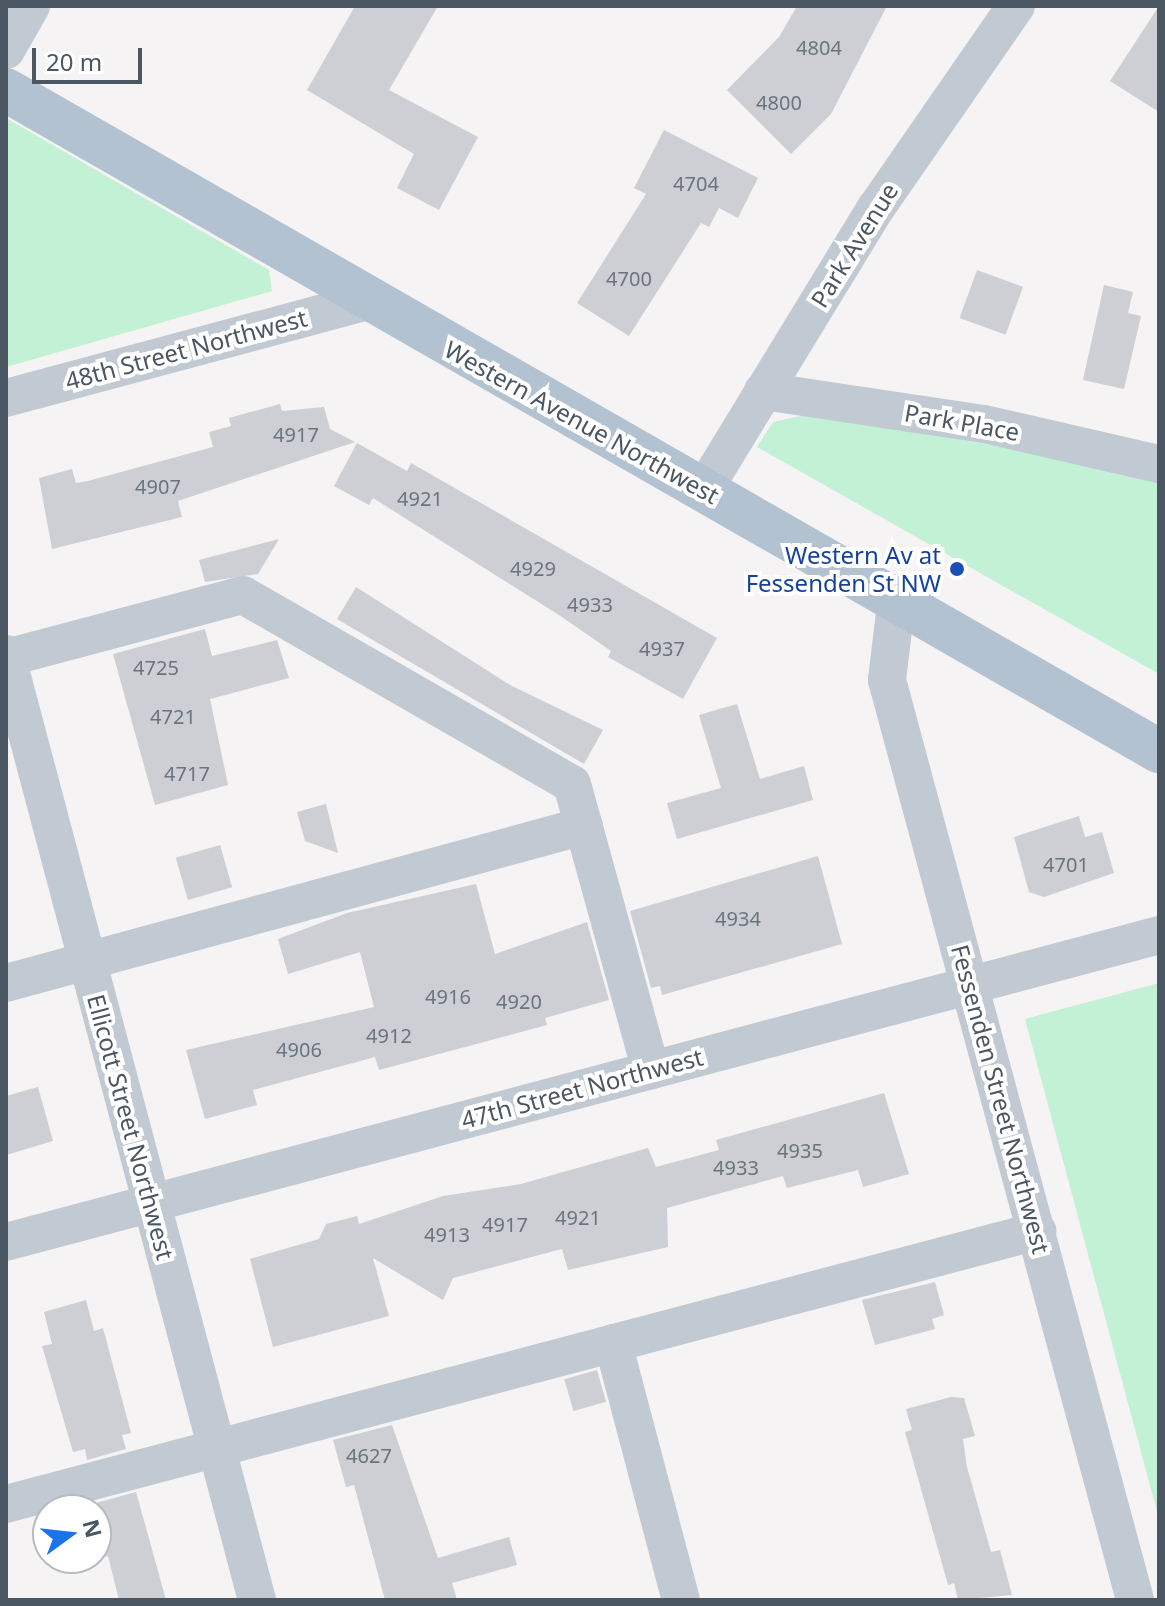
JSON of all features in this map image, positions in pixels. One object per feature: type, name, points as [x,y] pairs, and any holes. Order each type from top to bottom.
[{"type":"main road","name":"Western Avenue Northwest","points":[[6,90],[367,301],[703,491],[897,596],[1159,751]]},
{"type":"street","points":[[6,50],[31,6]]},
{"type":"street","name":"Park Avenue","points":[[703,491],[876,208],[1016,6]]},
{"type":"street","name":"48th Street Northwest","points":[[6,398],[367,301]]},
{"type":"street","name":"Park Place","points":[[763,391],[984,424],[1159,464]]},
{"type":"street","points":[[6,657],[243,595],[572,784],[651,1070]]},
{"type":"street","name":"Fessenden Street Northwest","points":[[897,596],[887,680],[1135,1600]]},
{"type":"street","name":"Ellicott Street Northwest","points":[[6,657],[257,1600]]},
{"type":"street","points":[[6,983],[584,826]]},
{"type":"street","name":"47th Street Northwest","points":[[6,1242],[1159,935]]},
{"type":"street","points":[[6,1504],[1037,1231]]},
{"type":"street","points":[[613,1343],[681,1600]]},
{"type":"green space","points":[[6,118],[269,270],[272,291],[6,367]]},
{"type":"green space","points":[[809,414],[1063,457],[1159,483],[1159,674],[757,447],[773,422]]},
{"type":"green space","points":[[1159,983],[1159,1519],[1025,1019]]},
{"type":"building","points":[[355,6],[438,6],[389,90],[478,137],[439,210],[397,188],[414,154],[307,90]]},
{"type":"building","points":[[797,6],[887,6],[831,114],[791,154],[727,90],[779,37]]},
{"type":"building","points":[[1159,6],[1159,112],[1110,81]]},
{"type":"building","points":[[664,130],[758,178],[738,218],[719,208],[709,227],[701,223],[629,336],[577,303],[646,194],[634,188]]},
{"type":"building","points":[[977,270],[1023,287],[1006,335],[960,318]]},
{"type":"building","points":[[1104,285],[1133,292],[1128,313],[1141,316],[1124,389],[1083,380]]},
{"type":"building","points":[[280,404],[282,411],[324,407],[330,429],[355,442],[178,501],[182,517],[52,549],[39,478],[72,469],[76,483],[88,481],[213,447],[209,432],[231,426],[229,418]]},
{"type":"building","points":[[357,443],[407,471],[411,463],[717,638],[683,699],[608,657],[611,651],[559,615],[373,498],[369,505],[334,486]]},
{"type":"building","points":[[279,539],[258,574],[205,582],[199,560]]},
{"type":"building","points":[[356,587],[510,685],[603,730],[584,764],[337,619]]},
{"type":"building","points":[[205,629],[212,656],[277,640],[289,678],[210,699],[228,785],[155,805],[113,654]]},
{"type":"building","points":[[737,704],[760,779],[804,766],[813,800],[677,839],[667,803],[721,788],[699,715]]},
{"type":"building","points":[[326,804],[338,853],[305,841],[297,812]]},
{"type":"building","points":[[1079,816],[1085,837],[1102,832],[1114,873],[1044,897],[1029,892],[1014,837]]},
{"type":"building","points":[[220,845],[232,887],[188,900],[176,858]]},
{"type":"building","points":[[818,856],[842,944],[662,995],[660,986],[651,988],[630,911]]},
{"type":"building","points":[[476,884],[495,954],[587,922],[609,1000],[545,1018],[547,1025],[379,1070],[375,1057],[253,1090],[257,1105],[205,1119],[186,1050],[374,1007],[360,952],[288,974],[278,939],[347,913]]},
{"type":"building","points":[[38,1087],[53,1141],[6,1155],[6,1096]]},
{"type":"building","points":[[884,1093],[909,1174],[863,1187],[858,1170],[787,1188],[783,1176],[667,1208],[668,1247],[568,1270],[562,1249],[453,1278],[443,1300],[373,1258],[389,1316],[273,1347],[250,1259],[319,1239],[326,1224],[357,1216],[359,1224],[443,1196],[521,1184],[648,1148],[656,1167],[719,1150],[716,1140]]},
{"type":"building","points":[[935,1282],[944,1315],[932,1319],[935,1329],[875,1345],[862,1300]]},
{"type":"building","points":[[86,1300],[94,1331],[103,1328],[131,1433],[122,1435],[126,1449],[87,1460],[85,1449],[73,1452],[42,1346],[52,1344],[44,1312]]},
{"type":"building","points":[[597,1370],[606,1402],[573,1411],[564,1379]]},
{"type":"building","points":[[951,1397],[964,1398],[975,1436],[963,1439],[967,1467],[991,1552],[1000,1550],[1012,1595],[958,1600],[954,1583],[948,1585],[905,1432],[912,1430],[906,1409]]},
{"type":"building","points":[[392,1425],[438,1558],[509,1537],[517,1565],[452,1583],[457,1600],[385,1600],[354,1485],[346,1487],[333,1440]]},
{"type":"building","points":[[136,1492],[166,1600],[119,1600],[112,1572],[112,1499]]},
{"type":"place","name":"Western Av at Fessenden St NW","points":[[957,569]]}]
